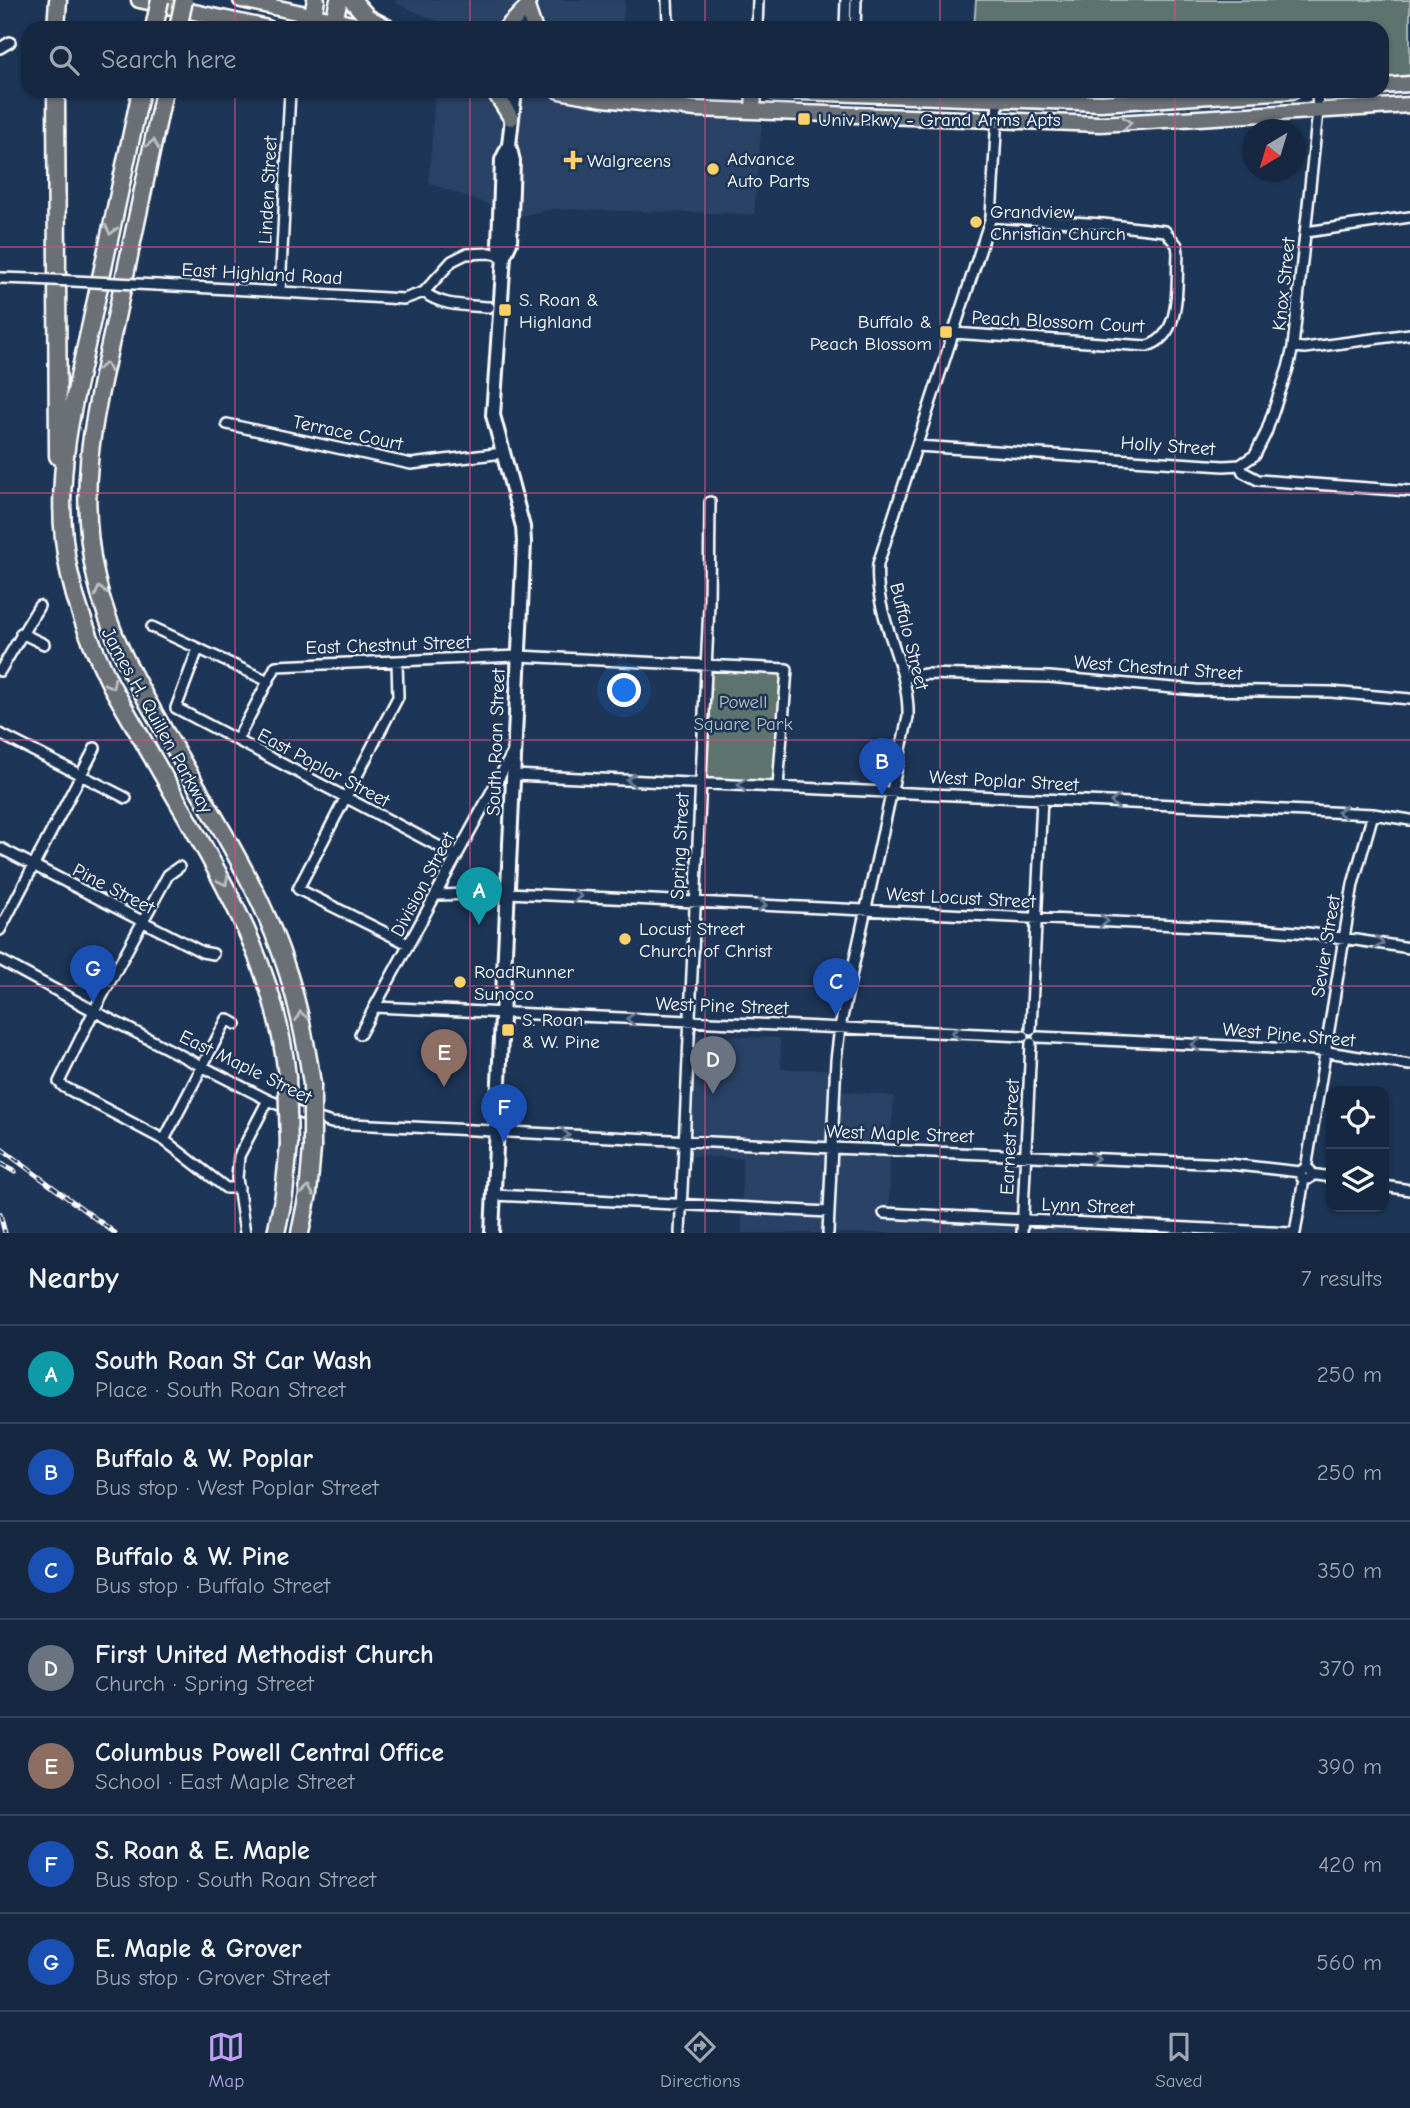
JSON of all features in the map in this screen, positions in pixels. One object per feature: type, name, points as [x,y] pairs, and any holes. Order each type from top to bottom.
[{"type":"highway","points":[[47,0],[55,21]]},
{"type":"highway","points":[[56,21],[58,0]]},
{"type":"highway","points":[[139,0],[236,21]]},
{"type":"highway","points":[[156,21],[160,0]]},
{"type":"highway","points":[[180,21],[184,0]]},
{"type":"highway","points":[[241,0],[313,15]]},
{"type":"highway","points":[[334,21],[339,0]]},
{"type":"highway","points":[[352,0],[374,21]]},
{"type":"highway","points":[[512,21],[528,3]]},
{"type":"highway","points":[[528,3],[532,21]]},
{"type":"highway","points":[[1389,86],[1410,84]]},
{"type":"highway","points":[[56,98],[57,453],[62,471]]},
{"type":"highway","name":"James H. Quillen Parkway","points":[[140,98],[62,471],[64,539],[73,592],[82,622],[111,685],[224,880],[251,937],[273,1000],[282,1037],[287,1077],[289,1144],[285,1187],[276,1233]]},
{"type":"highway","name":"James H. Quillen Parkway","points":[[163,98],[90,437],[86,504],[90,543],[105,610],[130,670],[246,873],[279,943],[299,1006],[312,1084],[314,1120],[308,1194],[300,1233]]},
{"type":"highway","points":[[498,98],[511,118]]},
{"type":"highway","points":[[604,98],[648,105],[752,111],[1100,124],[1410,105]]},
{"type":"highway","points":[[752,111],[753,98]]},
{"type":"highway","points":[[887,116],[888,98]]},
{"type":"highway","points":[[943,98],[1101,103],[1175,98]]},
{"type":"highway","points":[[1158,99],[1159,121]]},
{"type":"main road","points":[[525,21],[528,3]]},
{"type":"main road","name":"South Roan Street","points":[[492,1233],[523,527],[492,415],[504,256],[499,244],[502,160],[509,145],[514,98]]},
{"type":"street","points":[[667,0],[668,21]]},
{"type":"street","points":[[757,21],[758,0]]},
{"type":"street","points":[[845,21],[846,0]]},
{"type":"street","points":[[855,21],[856,0]]},
{"type":"street","points":[[0,48],[10,42]]},
{"type":"street","name":"Linden Street","points":[[280,291],[290,98]]},
{"type":"street","name":"Knox Street","points":[[1240,466],[1255,455],[1260,446],[1280,396],[1293,348],[1317,98]]},
{"type":"street","name":"Buffalo Street","points":[[828,1233],[840,1027],[908,717],[909,697],[887,624],[877,576],[882,552],[990,217],[998,100]]},
{"type":"street","name":"Peach Blossom Court","points":[[953,333],[1147,346],[1162,339],[1172,326],[1177,245],[1165,231],[990,217]]},
{"type":"street","points":[[1306,232],[1410,217]]},
{"type":"street","points":[[489,307],[444,303],[432,299],[424,292],[453,261],[466,254],[489,253],[504,256]]},
{"type":"street","name":"East Highland Road","points":[[0,278],[404,299],[424,292]]},
{"type":"street","points":[[1293,348],[1410,334]]},
{"type":"street","name":"Terrace Court","points":[[228,424],[411,464],[503,453]]},
{"type":"street","name":"Holly Street","points":[[917,446],[1240,466],[1243,472],[1258,480],[1410,491]]},
{"type":"street","name":"Spring Street","points":[[680,1233],[710,502]]},
{"type":"street","points":[[0,671],[39,606]]},
{"type":"street","points":[[152,627],[268,681],[237,740]]},
{"type":"street","points":[[21,632],[44,644]]},
{"type":"street","name":"East Poplar Street","points":[[198,649],[176,708],[457,856]]},
{"type":"street","points":[[518,656],[787,669],[778,787]]},
{"type":"street","name":"East Chestnut Street","points":[[268,681],[276,666],[518,656]]},
{"type":"street","points":[[397,661],[398,697],[298,888],[408,944]]},
{"type":"street","name":"West Chestnut Street","points":[[904,677],[926,674],[1048,677],[1196,690],[1331,692],[1410,699]]},
{"type":"street","points":[[0,734],[125,799]]},
{"type":"street","points":[[0,930],[95,748]]},
{"type":"street","name":"Division Street","points":[[360,1034],[514,750]]},
{"type":"street","name":"West Poplar Street","points":[[513,775],[1373,814],[1410,820]]},
{"type":"street","name":"Earnest Street","points":[[1022,1233],[1042,799]]},
{"type":"street","name":"Sevier Street","points":[[1295,1233],[1353,884],[1373,814]]},
{"type":"street","name":"Pine Street","points":[[0,848],[202,952],[213,954]]},
{"type":"street","points":[[179,867],[168,875],[59,1082],[164,1140],[226,1188],[239,1188]]},
{"type":"street","name":"West Locust Street","points":[[437,895],[509,892],[1249,928],[1345,937],[1410,948]]},
{"type":"street","name":"East Maple Street","points":[[0,960],[94,1012],[268,1100],[332,1123],[497,1131]]},
{"type":"street","name":"West Pine Street","points":[[375,1007],[1325,1051],[1410,1065]]},
{"type":"street","points":[[164,1140],[227,1019],[236,1024]]},
{"type":"street","points":[[244,1233],[239,1156],[268,1100]]},
{"type":"street","name":"West Maple Street","points":[[497,1131],[1229,1164],[1326,1176]]},
{"type":"street","points":[[1389,1187],[1410,1190]]},
{"type":"street","points":[[494,1195],[829,1212]]},
{"type":"street","name":"Lynn Street","points":[[884,1213],[1290,1233]]},
{"type":"shaded area","points":[[396,0],[625,0],[623,21],[436,21],[396,3]]},
{"type":"shaded area","points":[[435,98],[565,98],[762,122],[754,214],[552,209],[520,216],[429,183]]},
{"type":"shaded area","points":[[696,1035],[780,1038],[781,1069],[843,1069],[841,1091],[894,1096],[889,1218],[1223,1233],[742,1233],[742,1158],[692,1156]]},
{"type":"green space","points":[[976,0],[1410,0],[1410,78],[1389,80],[1389,21],[974,21]]},
{"type":"green space","name":"Powell Square Park","points":[[709,668],[778,671],[783,677],[773,782],[704,779]]},
{"type":"railway","points":[[0,1148],[115,1233]]},
{"type":"railway","points":[[0,1163],[15,1172]]},
{"type":"railway","points":[[0,1214],[5,1233]]},
{"type":"place","name":"Univ Pkwy - Grand Arms Apts","points":[[804,119]]},
{"type":"place","name":"Walgreens","points":[[573,160]]},
{"type":"place","name":"Advance Auto Parts","points":[[713,169]]},
{"type":"place","name":"Grandview Christian Church","points":[[976,222]]},
{"type":"place","name":"S. Roan & Highland","points":[[505,310]]},
{"type":"place","name":"Buffalo & Peach Blossom","points":[[946,332]]},
{"type":"place","name":"Buffalo & W. Poplar","points":[[882,796]]},
{"type":"place","name":"South Roan St Car Wash","points":[[479,925]]},
{"type":"place","name":"Locust Street Church of Christ","points":[[625,939]]},
{"type":"place","name":"RoadRunner Sunoco","points":[[460,982]]},
{"type":"place","name":"E. Maple & Grover","points":[[93,1003]]},
{"type":"place","name":"Buffalo & W. Pine","points":[[836,1016]]},
{"type":"place","name":"S. Roan & W. Pine","points":[[508,1030]]},
{"type":"place","name":"Columbus Powell Central Office","points":[[444,1087]]},
{"type":"place","name":"First United Methodist Church","points":[[713,1094]]},
{"type":"place","name":"S. Roan & E. Maple","points":[[504,1142]]}]
